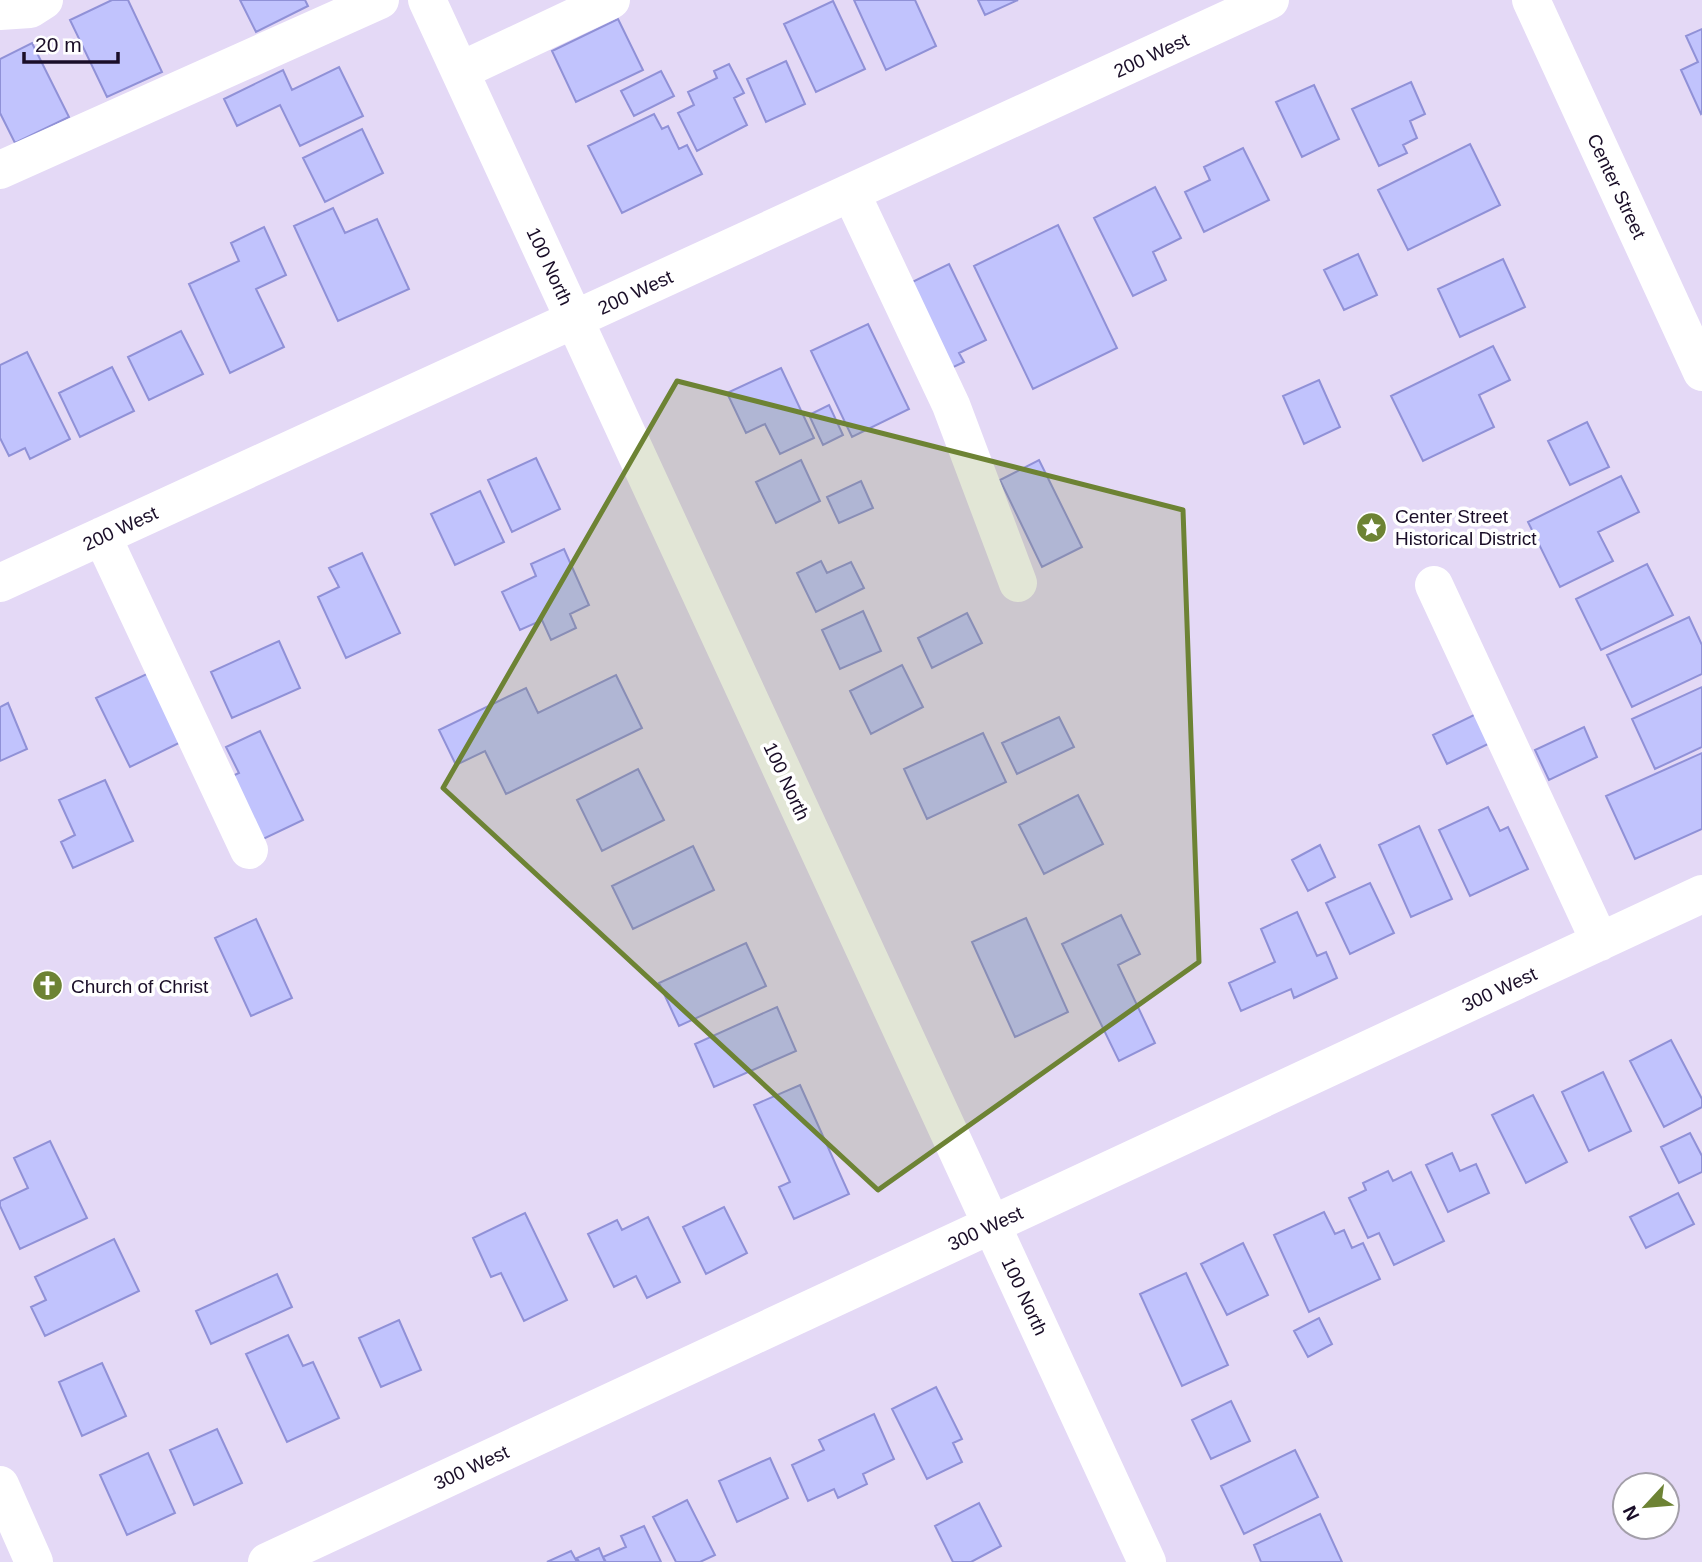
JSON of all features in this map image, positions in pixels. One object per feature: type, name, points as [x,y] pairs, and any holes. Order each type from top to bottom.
[{"type":"main road","points":[[0,11],[30,9],[44,0]]},
{"type":"main road","points":[[0,170],[380,0]]},
{"type":"main road","name":"100 North","points":[[427,0],[1147,1562]]},
{"type":"main road","points":[[460,71],[611,0]]},
{"type":"main road","name":"200 West","points":[[0,583],[1270,0]]},
{"type":"main road","name":"Center Street","points":[[1531,0],[1702,372]]},
{"type":"main road","points":[[852,193],[951,405],[1018,583]]},
{"type":"main road","points":[[102,536],[248,850]]},
{"type":"main road","points":[[1434,585],[1600,942]]},
{"type":"main road","name":"300 West","points":[[267,1562],[1702,894]]},
{"type":"main road","points":[[0,1485],[34,1562]]},
{"type":"highlighted area","points":[[677,381],[1183,510],[1199,962],[878,1190],[443,788]]},
{"type":"building","points":[[112,0],[128,0],[162,72],[107,97],[70,20]]},
{"type":"building","points":[[240,0],[305,0],[308,6],[256,32]]},
{"type":"building","points":[[854,0],[915,0],[936,46],[886,70]]},
{"type":"building","points":[[978,0],[1018,0],[985,15]]},
{"type":"building","points":[[833,1],[865,69],[816,92],[784,24]]},
{"type":"building","points":[[618,19],[643,70],[576,102],[552,51]]},
{"type":"building","points":[[1702,29],[1701,114],[1681,70],[1698,62],[1686,36]]},
{"type":"building","points":[[32,43],[69,117],[15,143],[0,113],[0,59]]},
{"type":"building","points":[[786,61],[805,104],[766,122],[747,79]]},
{"type":"building","points":[[729,64],[744,93],[734,98],[747,125],[697,151],[678,113],[694,105],[688,92],[717,78],[714,71]]},
{"type":"building","points":[[339,67],[363,116],[300,146],[280,105],[237,126],[224,99],[283,70],[292,90]]},
{"type":"building","points":[[661,71],[674,96],[634,116],[621,91]]},
{"type":"building","points":[[1411,82],[1425,114],[1410,121],[1417,138],[1403,145],[1407,153],[1379,166],[1352,109]]},
{"type":"building","points":[[1314,85],[1339,139],[1302,157],[1276,102]]},
{"type":"building","points":[[654,114],[662,129],[668,126],[679,149],[687,145],[702,174],[622,213],[588,146]]},
{"type":"building","points":[[362,129],[383,173],[325,202],[303,158]]},
{"type":"building","points":[[1470,144],[1500,205],[1408,250],[1378,190]]},
{"type":"building","points":[[1243,148],[1269,200],[1204,232],[1185,192],[1210,180],[1204,167]]},
{"type":"building","points":[[1155,187],[1181,238],[1153,252],[1166,280],[1133,296],[1094,218]]},
{"type":"building","points":[[333,208],[345,233],[377,219],[409,289],[338,321],[294,226]]},
{"type":"building","points":[[1058,225],[1117,348],[1033,389],[974,266]]},
{"type":"building","points":[[264,227],[286,275],[256,289],[284,347],[230,373],[189,284],[239,261],[231,243]]},
{"type":"building","points":[[1358,254],[1377,295],[1344,310],[1324,270]]},
{"type":"building","points":[[1503,259],[1525,307],[1460,337],[1438,289]]},
{"type":"building","points":[[949,264],[986,340],[959,353],[964,362],[943,372],[902,287]]},
{"type":"building","points":[[868,324],[909,409],[852,437],[811,351]]},
{"type":"building","points":[[181,331],[203,374],[149,400],[128,357]]},
{"type":"building","points":[[1493,346],[1510,380],[1479,395],[1494,427],[1423,461],[1391,396]]},
{"type":"building","points":[[27,352],[70,439],[30,459],[25,448],[9,456],[0,438],[0,365]]},
{"type":"building","points":[[112,367],[134,411],[80,437],[59,393]]},
{"type":"building","points":[[781,368],[814,438],[780,454],[765,424],[746,433],[727,393]]},
{"type":"building","points":[[1319,380],[1340,427],[1304,444],[1283,396]]},
{"type":"building","points":[[829,405],[843,435],[823,445],[809,415]]},
{"type":"building","points":[[1587,422],[1609,467],[1570,485],[1548,441]]},
{"type":"building","points":[[536,458],[560,509],[512,532],[488,480]]},
{"type":"building","points":[[801,460],[820,501],[776,523],[756,482]]},
{"type":"building","points":[[1039,460],[1082,547],[1042,567],[1000,480]]},
{"type":"building","points":[[1621,476],[1639,512],[1598,532],[1613,561],[1560,587],[1528,522]]},
{"type":"building","points":[[861,481],[873,508],[839,523],[827,497]]},
{"type":"building","points":[[480,491],[504,542],[455,565],[431,514]]},
{"type":"building","points":[[564,549],[589,605],[570,614],[576,628],[551,640],[542,620],[520,630],[502,592],[536,576],[531,564]]},
{"type":"building","points":[[362,553],[400,633],[346,658],[318,597],[339,587],[329,568]]},
{"type":"building","points":[[821,561],[827,573],[851,562],[864,588],[816,612],[797,573]]},
{"type":"building","points":[[1647,564],[1673,615],[1601,650],[1576,599]]},
{"type":"building","points":[[863,611],[881,651],[840,669],[822,630]]},
{"type":"building","points":[[967,613],[982,643],[932,668],[918,638]]},
{"type":"building","points":[[1689,617],[1702,645],[1702,674],[1632,707],[1607,655]]},
{"type":"building","points":[[279,641],[300,688],[232,718],[211,672]]},
{"type":"building","points":[[902,665],[923,707],[871,734],[850,691]]},
{"type":"building","points":[[151,672],[185,740],[130,767],[96,698]]},
{"type":"building","points":[[616,675],[642,728],[506,794],[485,751],[456,765],[439,730],[526,688],[538,713]]},
{"type":"building","points":[[1702,687],[1702,747],[1655,769],[1632,719]]},
{"type":"building","points":[[8,703],[27,749],[0,761],[0,707]]},
{"type":"building","points":[[1476,714],[1490,743],[1447,764],[1433,735]]},
{"type":"building","points":[[1059,717],[1074,747],[1017,774],[1002,743]]},
{"type":"building","points":[[1584,727],[1597,757],[1549,780],[1535,750]]},
{"type":"building","points":[[260,731],[303,820],[259,841],[228,778],[239,773],[226,747]]},
{"type":"building","points":[[983,733],[1006,782],[927,819],[904,769]]},
{"type":"building","points":[[1702,753],[1702,829],[1635,859],[1606,796]]},
{"type":"building","points":[[638,769],[664,820],[602,851],[577,800]]},
{"type":"building","points":[[105,780],[133,841],[73,868],[61,842],[75,835],[59,800]]},
{"type":"building","points":[[1078,795],[1103,844],[1044,874],[1019,825]]},
{"type":"building","points":[[1488,807],[1500,831],[1508,827],[1528,869],[1470,896],[1439,830]]},
{"type":"building","points":[[1419,826],[1452,899],[1411,917],[1379,845]]},
{"type":"building","points":[[1320,845],[1335,877],[1308,891],[1292,860]]},
{"type":"building","points":[[693,846],[714,890],[633,929],[612,886]]},
{"type":"building","points":[[1370,883],[1394,933],[1350,954],[1326,903]]},
{"type":"building","points":[[1297,912],[1317,956],[1326,952],[1337,978],[1294,998],[1291,989],[1241,1011],[1229,983],[1275,962],[1261,929]]},
{"type":"building","points":[[1121,915],[1140,954],[1118,965],[1155,1043],[1119,1061],[1062,944]]},
{"type":"building","points":[[1026,918],[1068,1012],[1015,1037],[972,942]]},
{"type":"building","points":[[256,919],[292,998],[251,1016],[215,938]]},
{"type":"building","points":[[746,943],[766,986],[679,1026],[659,983]]},
{"type":"building","points":[[777,1007],[796,1051],[714,1087],[695,1044]]},
{"type":"building","points":[[1671,1040],[1702,1099],[1702,1107],[1664,1127],[1630,1061]]},
{"type":"building","points":[[1603,1072],[1631,1131],[1589,1151],[1562,1092]]},
{"type":"building","points":[[800,1085],[849,1194],[794,1219],[779,1187],[790,1182],[754,1105]]},
{"type":"building","points":[[1533,1095],[1567,1162],[1526,1183],[1492,1115]]},
{"type":"building","points":[[1690,1133],[1702,1156],[1702,1172],[1679,1183],[1661,1147]]},
{"type":"building","points":[[50,1141],[87,1218],[20,1249],[0,1201],[28,1188],[14,1158]]},
{"type":"building","points":[[1452,1153],[1460,1171],[1476,1164],[1489,1193],[1448,1212],[1426,1165]]},
{"type":"building","points":[[1388,1171],[1393,1181],[1411,1172],[1444,1241],[1394,1265],[1379,1233],[1368,1238],[1349,1198],[1366,1190],[1363,1183]]},
{"type":"building","points":[[1678,1193],[1694,1224],[1646,1248],[1630,1217]]},
{"type":"building","points":[[724,1207],[747,1253],[706,1274],[683,1227]]},
{"type":"building","points":[[1324,1212],[1335,1234],[1344,1230],[1352,1248],[1363,1243],[1380,1279],[1309,1312],[1274,1235]]},
{"type":"building","points":[[525,1213],[567,1300],[524,1321],[501,1273],[491,1277],[473,1238]]},
{"type":"building","points":[[648,1217],[680,1282],[647,1298],[636,1276],[614,1287],[588,1234],[617,1220],[622,1230]]},
{"type":"building","points":[[114,1239],[139,1291],[45,1336],[31,1307],[46,1300],[35,1277]]},
{"type":"building","points":[[1243,1243],[1268,1295],[1227,1315],[1201,1264]]},
{"type":"building","points":[[1186,1273],[1228,1365],[1182,1386],[1140,1294]]},
{"type":"building","points":[[277,1274],[292,1307],[211,1344],[196,1311]]},
{"type":"building","points":[[1319,1318],[1332,1344],[1308,1357],[1294,1331]]},
{"type":"building","points":[[399,1320],[421,1370],[381,1387],[359,1338]]},
{"type":"building","points":[[288,1335],[303,1366],[313,1362],[339,1418],[287,1442],[246,1354]]},
{"type":"building","points":[[102,1363],[126,1416],[82,1436],[59,1382]]},
{"type":"building","points":[[936,1387],[962,1439],[953,1443],[962,1462],[927,1479],[892,1409]]},
{"type":"building","points":[[1231,1401],[1250,1441],[1211,1459],[1192,1420]]},
{"type":"building","points":[[874,1414],[894,1459],[863,1474],[867,1484],[838,1498],[834,1489],[808,1501],[792,1465],[824,1450],[819,1440]]},
{"type":"building","points":[[217,1429],[242,1483],[194,1505],[170,1450]]},
{"type":"building","points":[[1295,1450],[1318,1497],[1244,1534],[1221,1486]]},
{"type":"building","points":[[148,1453],[175,1513],[127,1535],[100,1475]]},
{"type":"building","points":[[770,1458],[788,1498],[737,1522],[719,1481]]},
{"type":"building","points":[[687,1500],[715,1555],[700,1562],[676,1562],[653,1517]]},
{"type":"building","points":[[979,1503],[1001,1546],[971,1562],[953,1562],[935,1526]]},
{"type":"building","points":[[1320,1514],[1342,1562],[1261,1562],[1254,1545]]},
{"type":"building","points":[[644,1526],[661,1562],[606,1562],[603,1557],[626,1547],[621,1536]]},
{"type":"building","points":[[599,1548],[605,1562],[579,1562],[577,1558]]},
{"type":"building","points":[[571,1551],[577,1562],[547,1562]]},
{"type":"place","name":"Center Street Historical District","points":[[1372,527]]},
{"type":"place","name":"Church of Christ","points":[[48,986]]}]
